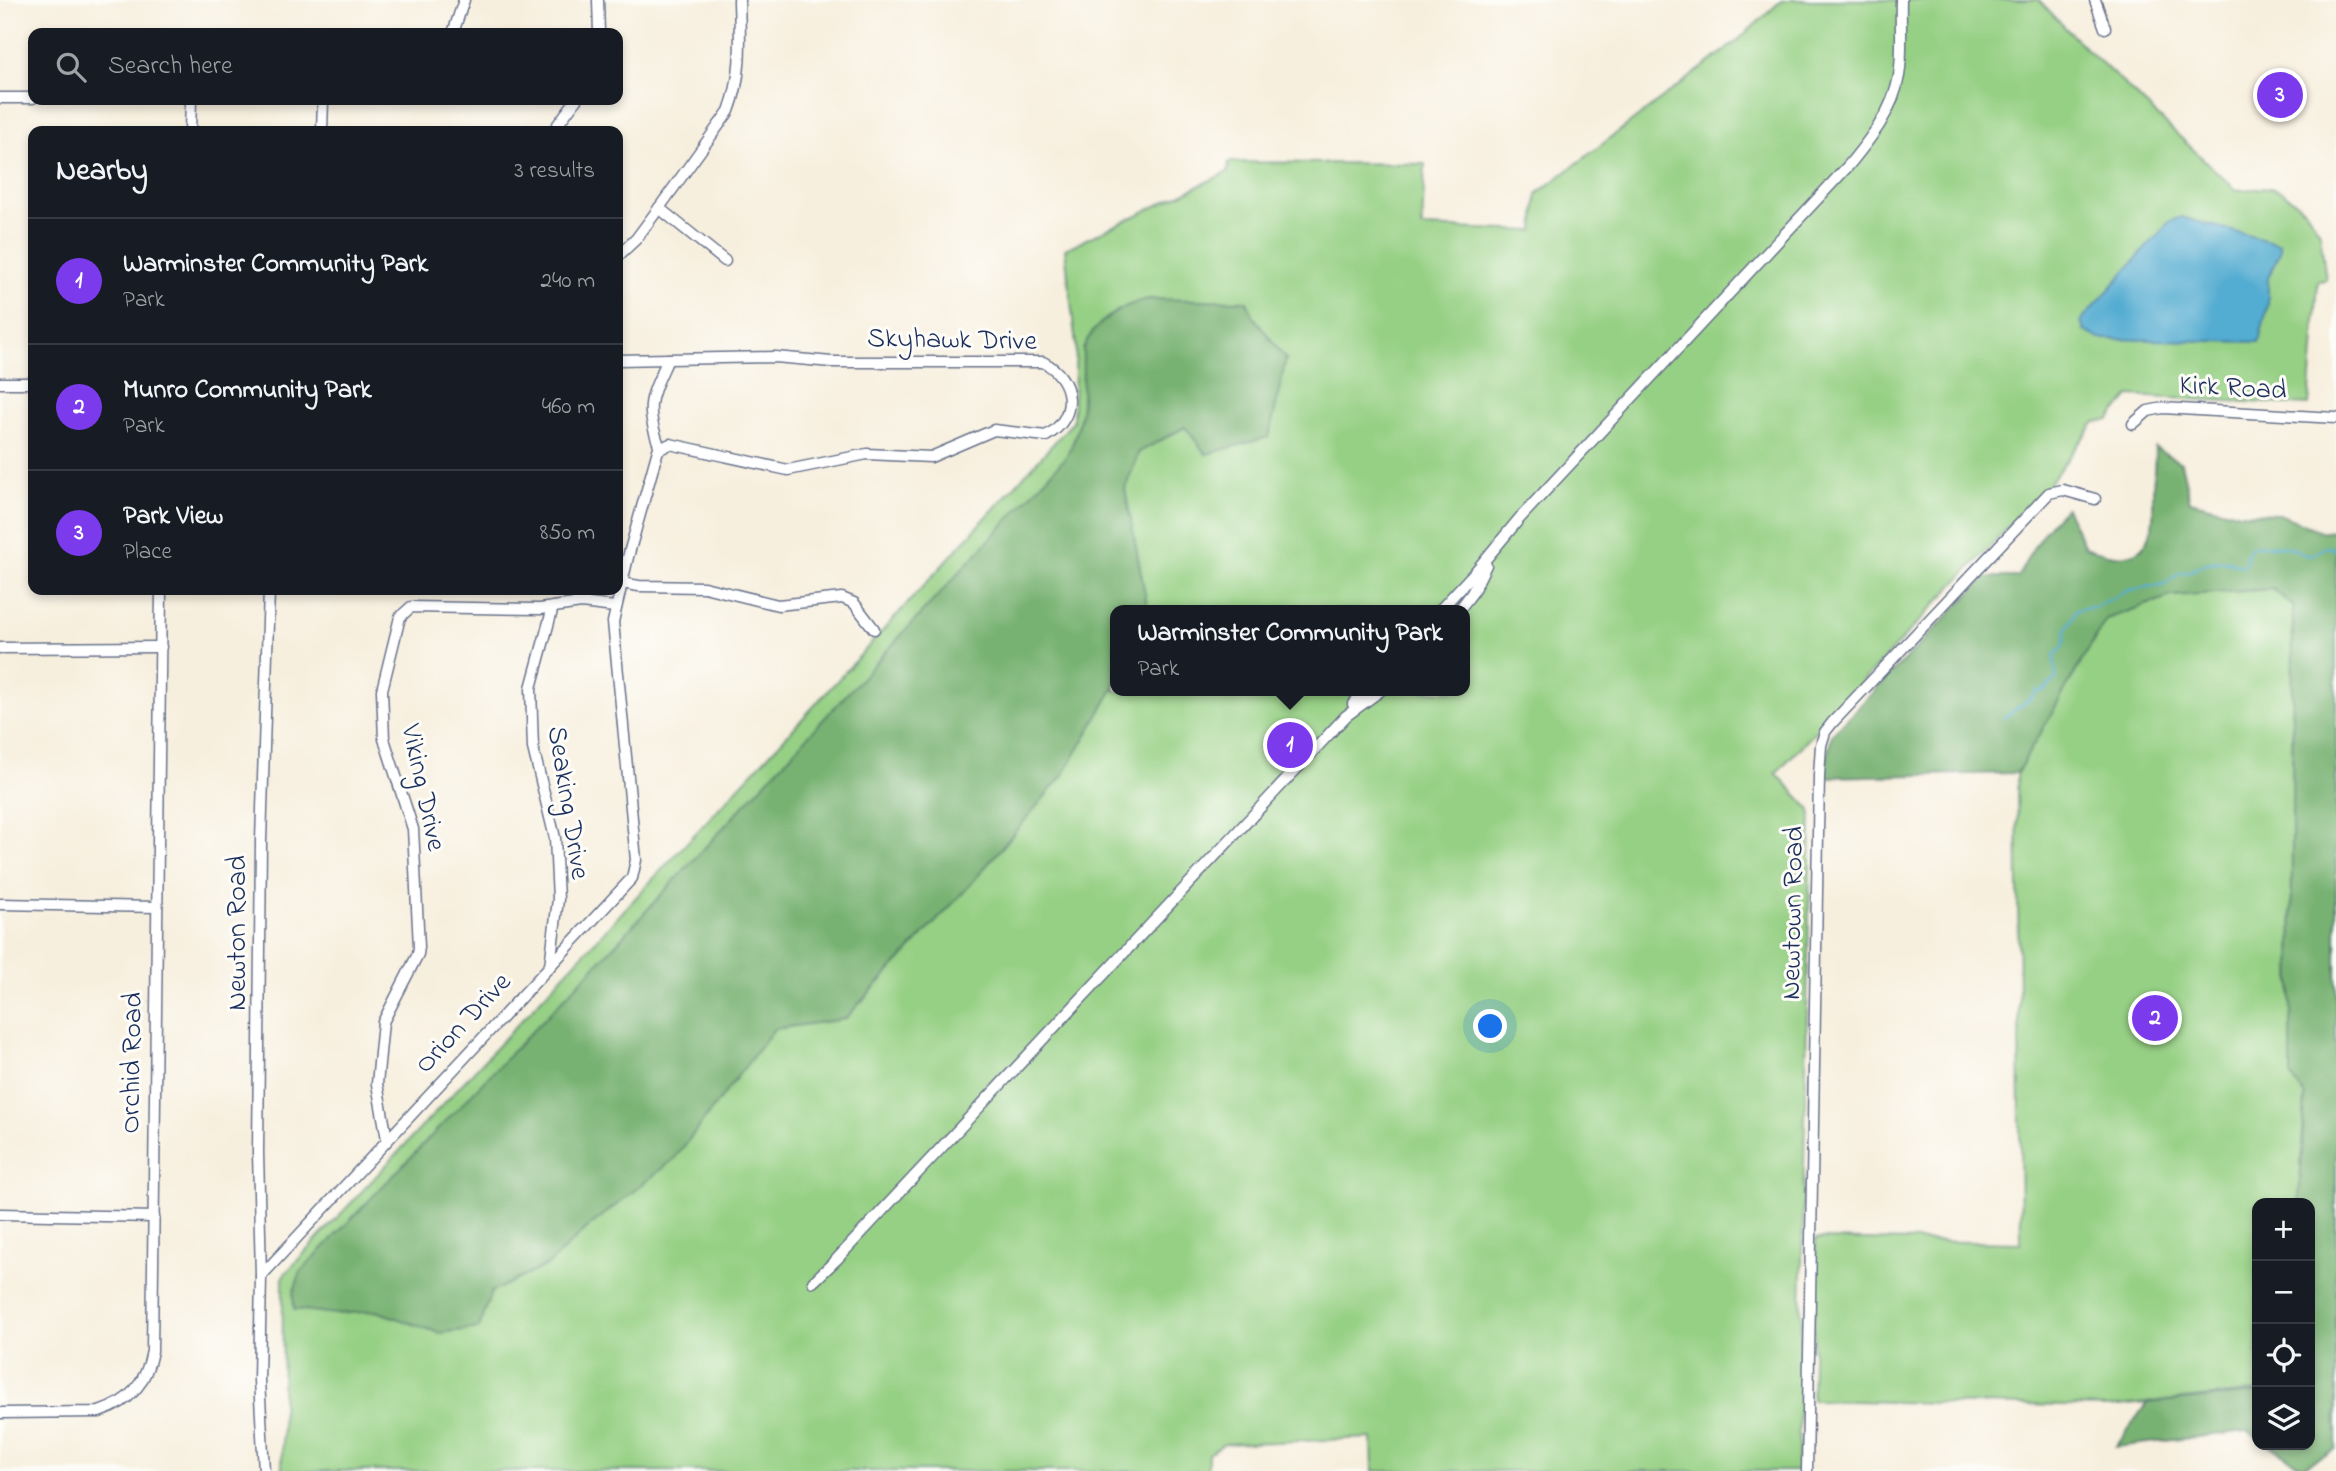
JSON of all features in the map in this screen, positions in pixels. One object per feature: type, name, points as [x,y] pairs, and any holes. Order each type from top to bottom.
[{"type":"street","points":[[455,28],[464,0]]},
{"type":"street","points":[[598,0],[599,28]]},
{"type":"street","points":[[623,251],[636,239],[722,124],[735,97],[740,67],[739,0]]},
{"type":"street","points":[[1445,605],[1519,519],[1838,177],[1870,139],[1886,114],[1896,89],[1899,75],[1901,0]]},
{"type":"street","points":[[2095,0],[2105,28]]},
{"type":"street","points":[[0,98],[28,98]]},
{"type":"street","points":[[190,126],[191,105]]},
{"type":"street","points":[[322,126],[323,105]]},
{"type":"street","points":[[556,126],[572,105]]},
{"type":"street","points":[[659,208],[725,261]]},
{"type":"street","name":"Skyhawk Drive","points":[[623,360],[775,357],[832,362],[1043,362],[1061,374],[1069,400],[1059,426],[1046,436],[988,431],[931,457],[867,454],[788,470],[684,446],[662,446]]},
{"type":"street","points":[[623,576],[656,454],[662,446],[649,410],[668,359]]},
{"type":"street","points":[[0,383],[28,383]]},
{"type":"street","name":"Kirk Road","points":[[2133,424],[2148,411],[2163,408],[2336,418]]},
{"type":"street","name":"Newtown Road","points":[[1807,1471],[1819,776],[1825,732],[2049,493],[2063,490],[2095,499]]},
{"type":"street","points":[[1462,605],[1483,573],[1489,556]]},
{"type":"street","points":[[623,583],[704,587],[778,605],[842,598],[854,603],[874,629]]},
{"type":"street","name":"Orchid Road","points":[[0,1413],[99,1412],[124,1402],[140,1385],[152,1352],[161,595]]},
{"type":"street","name":"Newton Road","points":[[261,1276],[258,1152],[261,854],[269,595]]},
{"type":"street","name":"Orion Drive","points":[[261,1276],[627,885],[635,869],[613,622],[618,595]]},
{"type":"street","points":[[553,607],[581,603],[615,607]]},
{"type":"street","name":"Viking Drive","points":[[387,1139],[382,1124],[377,1084],[383,1022],[418,954],[419,947],[413,829],[384,739],[382,690],[400,617],[407,609],[437,606],[540,609],[553,607]]},
{"type":"street","name":"Seaking Drive","points":[[550,966],[558,899],[555,838],[533,748],[531,688],[553,607]]},
{"type":"street","points":[[0,649],[161,648]]},
{"type":"street","points":[[813,1282],[1362,696]]},
{"type":"street","points":[[1346,716],[1373,696]]},
{"type":"street","points":[[0,904],[157,907]]},
{"type":"street","points":[[0,1214],[153,1217]]},
{"type":"street","points":[[261,1276],[259,1380],[264,1471]]},
{"type":"green space","points":[[1782,0],[2039,0],[2073,36],[2236,190],[2271,188],[2284,193],[2306,211],[2320,232],[2326,280],[2318,281],[2309,405],[2129,396],[2109,420],[2095,422],[2048,485],[1776,773],[1811,810],[1798,1471],[1373,1471],[1372,1438],[1224,1444],[1208,1454],[1208,1471],[282,1471],[283,1276],[804,717],[1073,422],[1076,346],[1065,249],[1228,172],[1229,162],[1425,164],[1422,227],[1534,231],[1537,194],[1736,42]]},
{"type":"green space","points":[[1148,299],[1247,301],[1254,317],[1286,359],[1269,437],[1206,454],[1185,427],[1139,452],[1125,489],[1147,605],[1110,605],[1110,695],[1064,774],[971,884],[845,1019],[774,1029],[674,1159],[586,1229],[548,1265],[491,1292],[479,1328],[439,1333],[376,1311],[337,1314],[294,1309],[293,1294],[301,1271],[599,962],[1066,457],[1080,418],[1083,349],[1101,323],[1128,306]]},
{"type":"green space","points":[[2155,448],[2181,463],[2190,501],[2237,513],[2279,514],[2320,531],[2336,532],[2336,1450],[2302,1467],[2276,1450],[2315,1450],[2315,1198],[2299,1198],[2305,1096],[2291,1076],[2293,606],[2273,589],[2171,596],[2106,619],[2017,773],[1822,777],[1832,734],[1986,577],[2018,577],[2039,540],[2066,508],[2085,547],[2122,555],[2136,552],[2143,547],[2151,532]]},
{"type":"green space","points":[[2273,589],[2293,606],[2291,1075],[2305,1096],[2299,1198],[2252,1198],[2252,1392],[2109,1407],[1812,1400],[1816,1239],[2021,1243],[2017,773],[2106,619],[2171,596]]},
{"type":"green space","points":[[2252,1393],[2252,1434],[2247,1431],[2116,1447],[2147,1403]]},
{"type":"water","points":[[2181,217],[2280,244],[2280,252],[2268,278],[2268,304],[2259,342],[2099,339],[2084,330],[2081,321],[2170,221]]},
{"type":"waterway","points":[[2005,718],[2056,679],[2054,657],[2065,643],[2066,630],[2076,611],[2095,607],[2129,590],[2165,584],[2180,573],[2189,572],[2206,563],[2226,561],[2242,566],[2252,546],[2283,547],[2310,556],[2326,547],[2336,551]]},
{"type":"place","name":"Park View","points":[[2280,95]]},
{"type":"place","name":"Warminster Community Park","points":[[1290,745]]},
{"type":"place","name":"Munro Community Park","points":[[2155,1018]]}]
